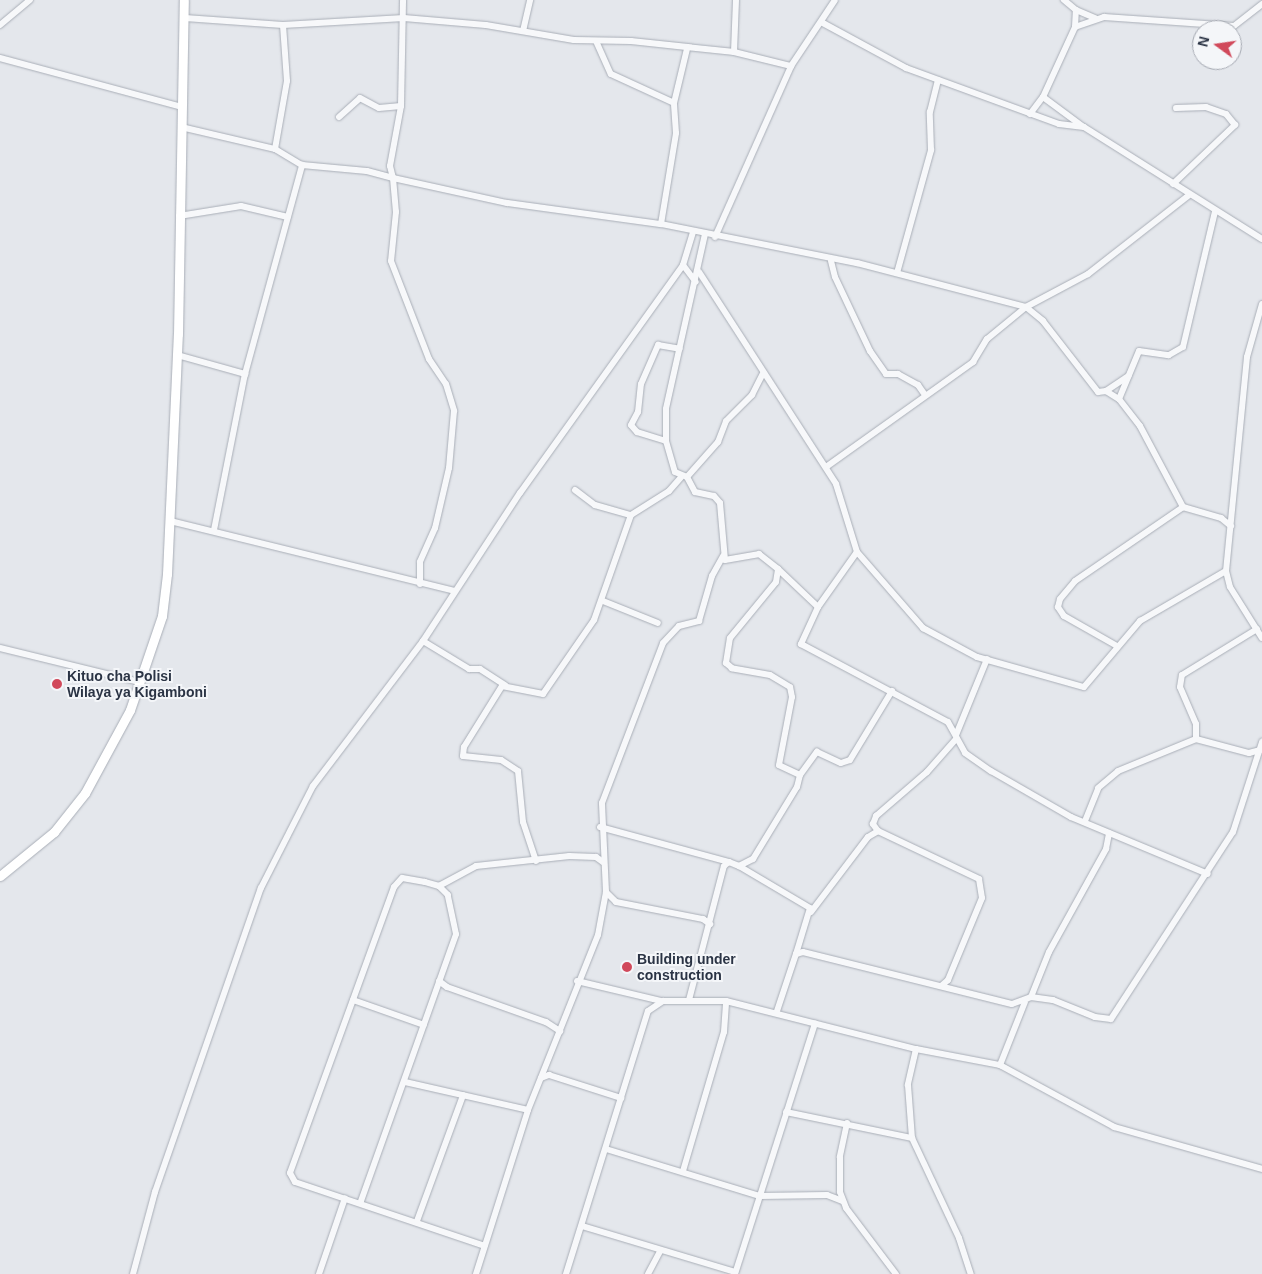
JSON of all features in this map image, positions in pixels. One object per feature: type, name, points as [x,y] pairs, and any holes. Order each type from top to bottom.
[{"type":"main road","points":[[0,876],[54,832],[76,806],[106,755],[140,682],[162,616],[170,521],[177,356],[184,0]]},
{"type":"street","points":[[0,25],[30,0]]},
{"type":"street","points":[[403,0],[401,106],[390,166],[393,178],[392,267],[429,359],[446,384],[454,411],[449,468],[437,521],[420,562],[420,584]]},
{"type":"street","points":[[524,31],[530,0]]},
{"type":"street","points":[[734,52],[736,0]]},
{"type":"street","points":[[715,237],[792,66],[836,0]]},
{"type":"street","points":[[1064,0],[1076,10],[1095,18],[1234,26],[1262,4]]},
{"type":"street","points":[[1030,114],[1043,97],[1075,27],[1076,10]]},
{"type":"street","points":[[185,18],[283,24],[404,18],[596,41],[631,41],[687,49],[734,52],[792,66]]},
{"type":"street","points":[[1075,27],[1095,18]]},
{"type":"street","points":[[821,22],[889,59],[938,80],[1030,114],[1084,127]]},
{"type":"street","points":[[275,149],[287,81],[283,24]]},
{"type":"street","points":[[596,41],[611,74],[674,103]]},
{"type":"street","points":[[661,224],[676,133],[674,103],[687,49]]},
{"type":"street","points":[[0,58],[182,107]]},
{"type":"street","points":[[897,273],[931,150],[930,112],[938,80]]},
{"type":"street","points":[[1043,97],[1084,127],[1215,212],[1262,239]]},
{"type":"street","points":[[339,117],[360,98],[379,108],[401,106]]},
{"type":"street","points":[[1174,184],[1235,125],[1226,114],[1206,107],[1176,108]]},
{"type":"street","points":[[181,127],[275,149],[302,165],[381,175],[507,203],[661,224],[715,237],[897,273],[1026,307],[1043,320],[1098,392],[1106,391],[1128,376]]},
{"type":"street","points":[[214,530],[244,374],[302,165]]},
{"type":"street","points":[[381,175],[390,166]]},
{"type":"street","points":[[826,467],[976,360],[987,339],[1026,307],[1088,274],[1189,195]]},
{"type":"street","points":[[179,216],[241,206],[288,217]]},
{"type":"street","points":[[1119,400],[1139,351],[1169,355],[1183,347],[1215,212]]},
{"type":"street","points":[[133,1274],[155,1192],[261,888],[313,786],[423,641],[455,592],[683,265],[693,232]]},
{"type":"street","points":[[705,234],[699,272],[666,409],[666,441],[675,472],[684,477],[696,492],[714,496],[720,503],[724,556],[727,561],[759,554],[778,569],[818,607]]},
{"type":"street","points":[[832,261],[835,277],[870,351],[886,374],[898,374],[918,385],[925,395]]},
{"type":"street","points":[[683,265],[696,282]]},
{"type":"street","points":[[699,272],[763,373],[790,408],[836,484],[857,552],[923,628],[987,659],[1078,688],[1095,678],[1117,646],[1140,621],[1226,571]]},
{"type":"street","points":[[1262,304],[1247,357],[1226,571],[1230,587],[1262,638]]},
{"type":"street","points":[[666,441],[636,432],[631,425],[638,412],[641,384],[658,345],[680,349]]},
{"type":"street","points":[[177,356],[244,374]]},
{"type":"street","points":[[423,641],[468,669],[480,669],[505,685],[543,694],[594,620],[603,601],[631,516],[669,491],[718,442],[726,421],[752,395],[763,373]]},
{"type":"street","points":[[1106,391],[1119,400],[1152,443],[1183,508]]},
{"type":"street","points":[[575,490],[595,505],[631,516]]},
{"type":"street","points":[[1117,646],[1064,616],[1058,607],[1060,599],[1075,581],[1183,508],[1221,518],[1230,526]]},
{"type":"street","points":[[170,521],[214,530],[455,592]]},
{"type":"street","points":[[857,552],[818,607],[801,644],[948,722],[965,753],[991,772],[1071,818],[1085,821],[1109,833],[1208,874]]},
{"type":"street","points":[[476,1274],[528,1110],[560,1031],[577,982],[598,935],[605,906],[606,892],[600,827],[602,803],[657,657],[671,632],[698,621],[712,576],[724,556]]},
{"type":"street","points":[[778,569],[776,582],[730,638],[726,663],[732,668],[770,676],[790,687],[792,697],[780,765],[800,775]]},
{"type":"street","points":[[603,601],[658,623]]},
{"type":"street","points":[[1196,739],[1196,724],[1180,687],[1182,675],[1257,629]]},
{"type":"street","points":[[0,648],[140,682]]},
{"type":"street","points":[[941,986],[948,980],[982,898],[982,884],[947,861],[878,831],[873,824],[876,816],[927,772],[956,737],[987,659]]},
{"type":"street","points":[[505,685],[468,740],[463,756],[501,760],[514,766],[520,781],[523,822],[536,861]]},
{"type":"street","points":[[739,866],[753,859],[797,788],[800,775],[817,752],[841,763],[850,760],[892,691]]},
{"type":"street","points":[[1085,821],[1106,778],[1196,739],[1249,753],[1260,750]]},
{"type":"street","points":[[1031,997],[1111,1019],[1208,874],[1233,832],[1262,742]]},
{"type":"street","points":[[600,827],[739,866],[803,902],[811,912]]},
{"type":"street","points":[[777,1011],[811,912],[868,837],[878,831]]},
{"type":"street","points":[[1000,1065],[1025,1002],[1031,997],[1049,952],[1106,849],[1109,833]]},
{"type":"street","points":[[438,886],[476,866],[584,855],[603,862]]},
{"type":"street","points":[[689,1000],[729,862]]},
{"type":"street","points":[[448,894],[438,886],[402,878],[397,882],[290,1173],[295,1182],[360,1201],[485,1246]]},
{"type":"street","points":[[360,1201],[405,1082],[457,926],[448,894],[453,879]]},
{"type":"street","points":[[606,892],[616,902]]},
{"type":"street","points":[[605,906],[616,902],[703,918],[710,924]]},
{"type":"street","points":[[796,954],[812,954],[1012,1004],[1025,1002]]},
{"type":"street","points":[[948,980],[956,990]]},
{"type":"street","points":[[439,981],[447,988],[546,1022],[560,1031]]},
{"type":"street","points":[[577,982],[663,1001],[726,1001],[777,1011],[815,1024],[916,1049],[1000,1065],[1114,1126],[1262,1169]]},
{"type":"street","points":[[437,989],[447,988]]},
{"type":"street","points":[[353,1000],[424,1025]]},
{"type":"street","points":[[566,1274],[648,1011],[663,1001]]},
{"type":"street","points":[[683,1171],[724,1032],[726,1001]]},
{"type":"street","points":[[582,1226],[735,1273],[815,1024]]},
{"type":"street","points":[[916,1049],[908,1085],[912,1138],[959,1238],[971,1274]]},
{"type":"street","points":[[541,1078],[550,1075],[621,1098]]},
{"type":"street","points":[[405,1082],[528,1110]]},
{"type":"street","points":[[417,1221],[463,1095]]},
{"type":"street","points":[[786,1112],[847,1123],[912,1138]]},
{"type":"street","points":[[847,1123],[840,1157],[843,1201],[896,1274]]},
{"type":"street","points":[[606,1149],[760,1196],[827,1196],[843,1201]]},
{"type":"street","points":[[763,1186],[770,1195]]},
{"type":"street","points":[[319,1274],[345,1198]]},
{"type":"street","points":[[652,1247],[654,1258]]},
{"type":"street","points":[[648,1274],[654,1258],[661,1250]]},
{"type":"place","name":"Kituo cha Polisi Wilaya ya Kigamboni","points":[[57,684]]},
{"type":"place","name":"Building under construction","points":[[627,967]]}]
